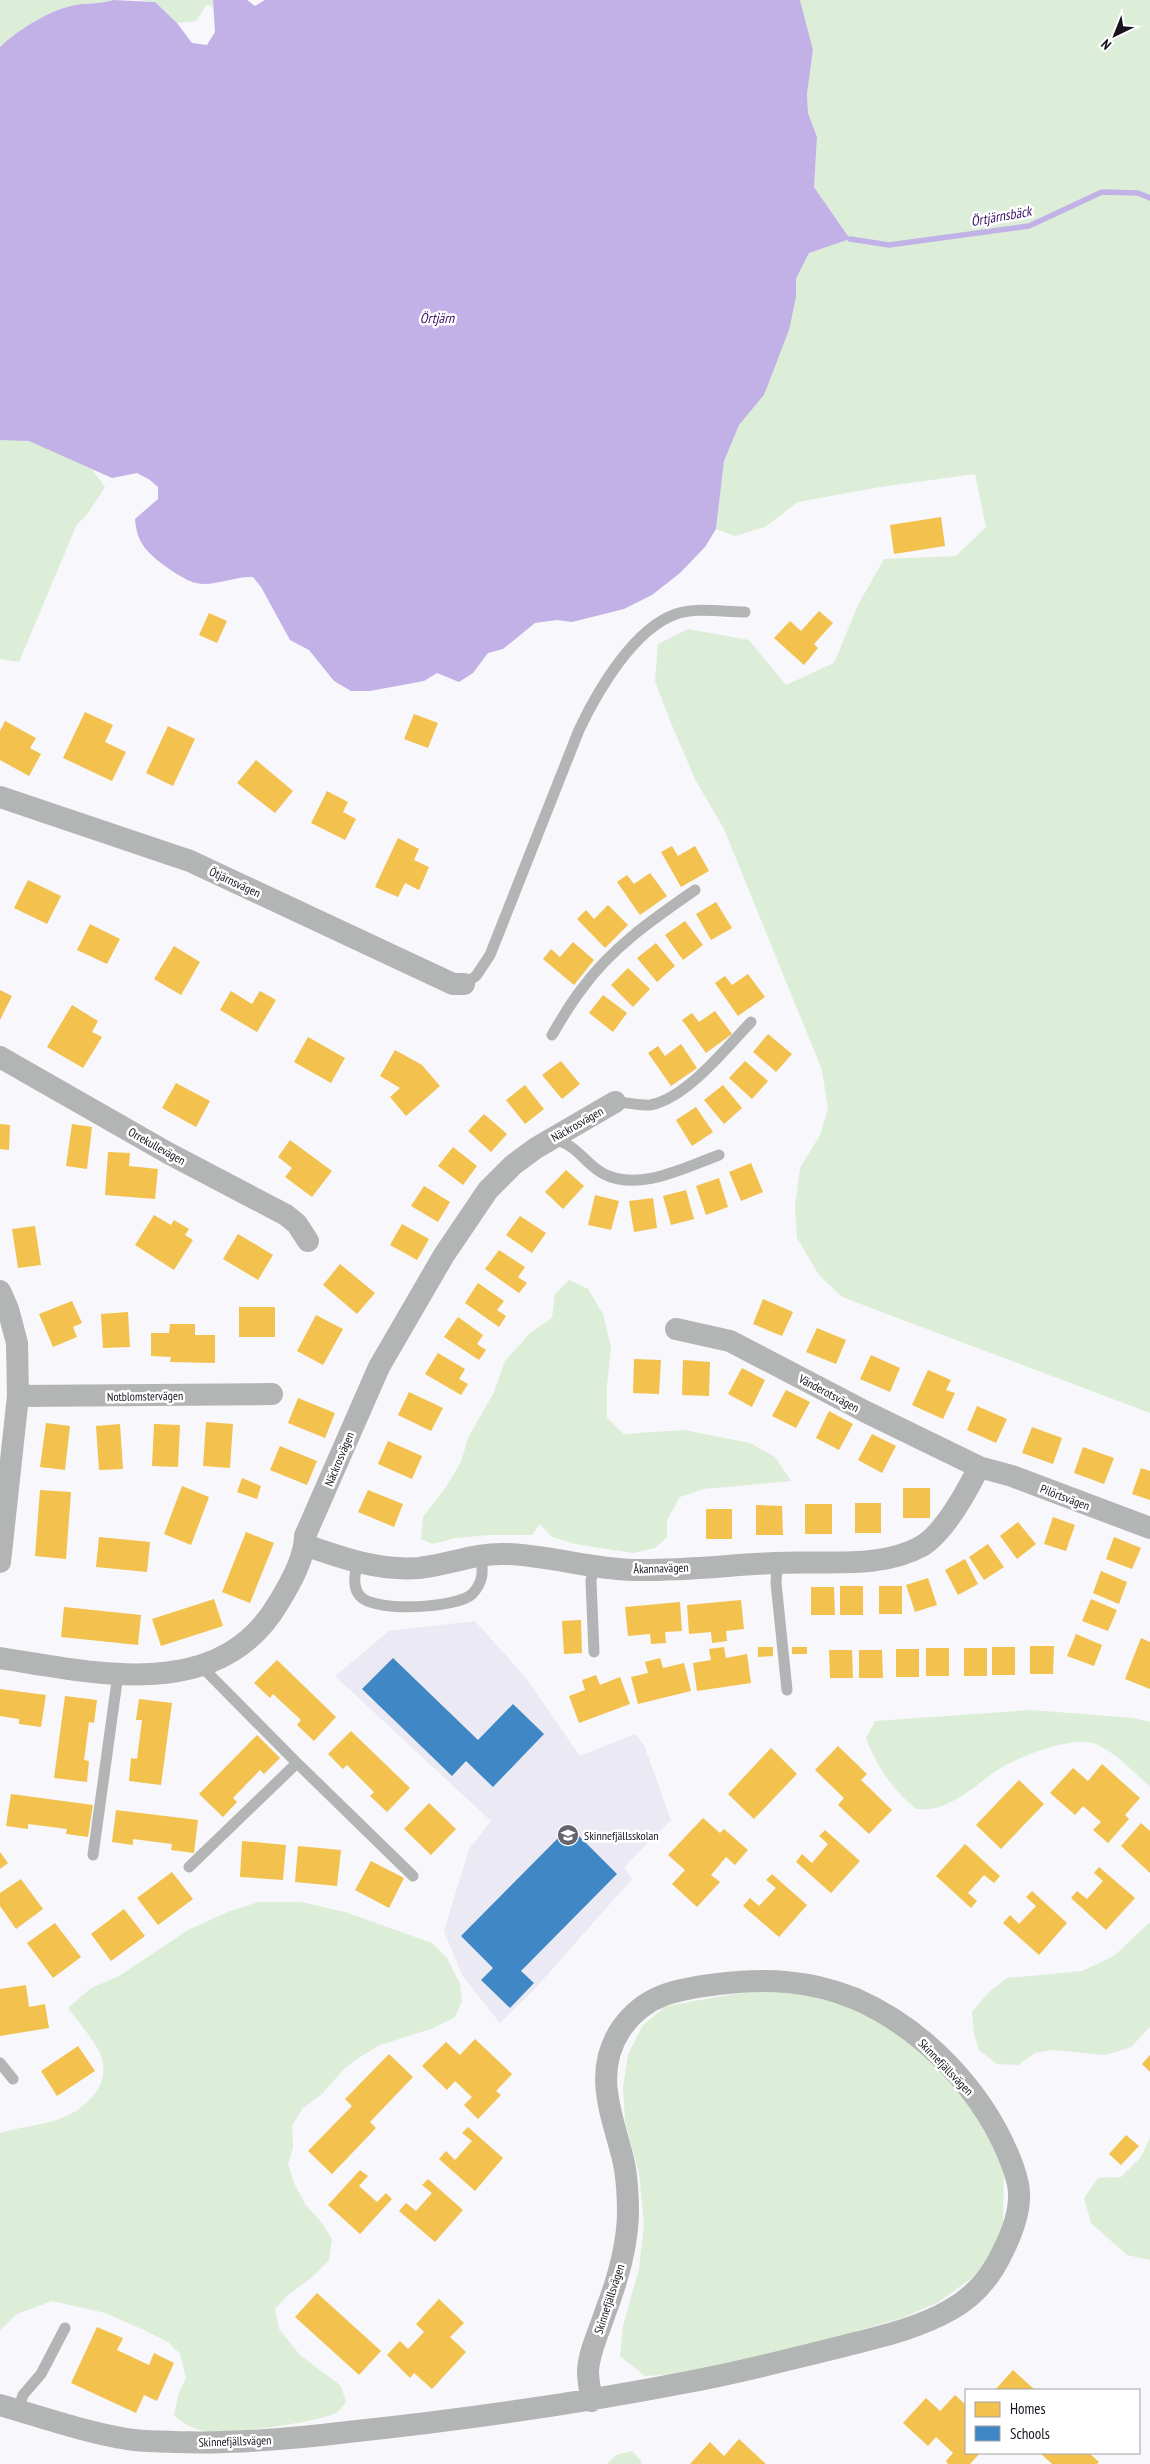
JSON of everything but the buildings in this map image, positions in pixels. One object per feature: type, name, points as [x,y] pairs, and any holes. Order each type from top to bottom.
[{"type":"street","name":"Ötjärnsvägen","points":[[0,797],[190,861],[453,984],[464,984]]},
{"type":"street","name":"Orrekullevägen","points":[[0,1057],[176,1157],[286,1215],[297,1224],[308,1241]]},
{"type":"street","name":"Näckrosvägen","points":[[0,1658],[118,1674],[154,1675],[202,1667],[241,1647],[264,1626],[284,1595],[305,1545],[305,1536],[379,1367],[444,1255],[488,1190],[513,1165],[615,1102]]},
{"type":"street","points":[[0,1291],[8,1309],[17,1343],[18,1396],[0,1562]]},
{"type":"street","name":"Vänderotsvägen","points":[[676,1329],[730,1342],[866,1412],[979,1467]]},
{"type":"street","name":"Notblomstervägen","points":[[18,1396],[272,1394]]},
{"type":"street","name":"Åkannavägen","points":[[305,1545],[357,1563],[420,1568],[481,1555],[537,1556],[594,1566],[633,1570],[777,1562],[868,1561],[899,1555],[922,1545],[938,1532],[967,1492],[979,1467]]},
{"type":"street","name":"Pilörtsvägen","points":[[979,1467],[1012,1476],[1150,1528]]},
{"type":"street","name":"Skinnefjällsvägen","points":[[9,2407],[131,2440],[216,2443],[281,2440],[417,2425],[592,2401],[759,2367],[888,2334],[954,2309],[990,2276],[1012,2233],[1020,2190],[1006,2148],[983,2106],[935,2052],[892,2019],[858,2000],[828,1989],[790,1980],[753,1980],[676,1990],[652,1999],[622,2028],[610,2050],[605,2070],[607,2101],[624,2161],[628,2214],[624,2248],[618,2275],[590,2356],[588,2377],[592,2401]]},
{"type":"lane","points":[[464,984],[476,976],[490,955],[579,730],[594,698],[611,671],[646,634],[676,614],[699,611],[745,612]]},
{"type":"lane","points":[[552,1035],[580,990],[600,967],[648,923],[695,890]]},
{"type":"lane","points":[[615,1102],[632,1102],[647,1106],[660,1103],[672,1096],[699,1075],[751,1022]]},
{"type":"lane","points":[[554,1138],[571,1147],[590,1165],[605,1175],[622,1179],[640,1180],[664,1174],[719,1155]]},
{"type":"lane","points":[[357,1563],[355,1586],[361,1598],[375,1603],[404,1607],[452,1602],[470,1596],[483,1576],[481,1555]]},
{"type":"lane","points":[[777,1562],[776,1583],[787,1690]]},
{"type":"lane","points":[[594,1566],[591,1582],[594,1652]]},
{"type":"lane","points":[[202,1667],[413,1876]]},
{"type":"lane","points":[[93,1854],[118,1674]]},
{"type":"lane","points":[[189,1867],[297,1763]]},
{"type":"lane","points":[[0,2063],[14,2079]]},
{"type":"lane","points":[[9,2407],[23,2395],[41,2374],[65,2328]]},
{"type":"shaded area","name":"Skinnefjällsskolan","points":[[475,1621],[526,1678],[580,1756],[635,1734],[644,1745],[671,1820],[624,1867],[632,1879],[532,1992],[500,2023],[462,1975],[444,1931],[469,1849],[491,1821],[335,1676],[389,1631]]},
{"type":"green space","points":[[0,0],[113,0],[76,5],[42,17],[15,34],[0,47]]},
{"type":"green space","points":[[138,0],[213,0],[213,7],[207,4],[196,21],[177,23],[155,2]]},
{"type":"green space","points":[[800,0],[1150,0],[1150,1413],[842,1297],[819,1275],[797,1238],[795,1207],[800,1168],[820,1135],[828,1109],[822,1070],[724,829],[695,779],[655,681],[658,644],[688,629],[749,640],[786,685],[834,663],[858,605],[884,559],[956,556],[986,527],[975,474],[880,487],[798,502],[765,527],[735,536],[716,529],[724,461],[739,425],[764,395],[796,297],[796,279],[809,253],[850,239],[814,187],[817,137],[808,113],[807,94],[813,50]]},
{"type":"green space","points":[[0,440],[29,440],[92,469],[105,487],[86,516],[77,524],[19,662],[0,659]]},
{"type":"green space","points":[[569,1280],[588,1289],[603,1314],[611,1348],[607,1384],[607,1418],[624,1434],[684,1430],[750,1443],[775,1457],[791,1481],[704,1489],[680,1497],[667,1520],[667,1537],[655,1548],[633,1553],[575,1544],[552,1537],[540,1524],[532,1535],[490,1535],[456,1538],[432,1544],[421,1539],[423,1517],[446,1487],[461,1462],[468,1438],[494,1392],[505,1361],[530,1333],[552,1318],[555,1294]]},
{"type":"green space","points":[[1031,1710],[1133,1718],[1150,1722],[1150,1787],[1111,1752],[1096,1744],[1075,1742],[1036,1752],[1004,1766],[965,1794],[948,1803],[933,1809],[916,1809],[886,1777],[875,1759],[866,1738],[875,1721]]},
{"type":"green space","points":[[258,1902],[301,1902],[345,1912],[432,1943],[447,1958],[460,1984],[462,2001],[455,2017],[431,2029],[380,2045],[360,2057],[345,2068],[322,2094],[303,2108],[292,2125],[293,2148],[288,2164],[294,2183],[305,2204],[322,2223],[332,2239],[329,2260],[311,2278],[288,2295],[275,2309],[279,2329],[300,2355],[341,2386],[346,2402],[336,2413],[312,2420],[255,2429],[211,2432],[190,2426],[174,2415],[179,2392],[186,2378],[180,2354],[168,2342],[144,2330],[105,2313],[52,2301],[17,2314],[0,2330],[0,2133],[52,2121],[76,2111],[96,2092],[102,2081],[103,2064],[100,2054],[68,2008],[91,1988],[119,1976],[188,1930],[230,1911]]},
{"type":"green space","points":[[1150,1922],[1150,2027],[1131,2047],[1106,2055],[1053,2050],[1035,2053],[1018,2065],[997,2064],[979,2050],[974,2034],[972,2012],[988,1993],[1007,1978],[1082,1971],[1114,1956]]},
{"type":"green space","points":[[792,1991],[832,2000],[878,2018],[924,2053],[962,2092],[1004,2162],[1003,2229],[988,2260],[972,2278],[937,2303],[902,2318],[799,2348],[680,2374],[645,2376],[620,2356],[623,2326],[639,2269],[644,2224],[639,2173],[625,2122],[623,2087],[628,2055],[643,2025],[666,2006],[746,1992]]},
{"type":"green space","points":[[1150,2138],[1150,2260],[1127,2255],[1091,2223],[1084,2198],[1098,2178],[1121,2177],[1141,2157]]},
{"type":"green space","points":[[632,2451],[642,2462],[641,2464],[607,2464],[616,2455]]},
{"type":"water","name":"Örtjärn","points":[[113,0],[155,2],[177,23],[192,43],[207,45],[215,32],[213,0],[247,0],[255,6],[265,0],[800,0],[813,50],[807,94],[808,113],[817,137],[814,187],[850,239],[809,253],[796,279],[796,297],[789,330],[764,395],[739,425],[724,461],[716,529],[705,547],[680,573],[652,595],[624,609],[572,622],[557,620],[535,623],[503,649],[488,653],[473,673],[459,682],[437,673],[424,681],[370,691],[351,691],[334,681],[309,650],[290,640],[261,587],[253,577],[210,584],[196,583],[176,574],[149,552],[139,538],[135,519],[158,499],[158,487],[150,480],[137,473],[112,478],[29,441],[0,440],[0,47],[15,34],[42,17],[76,5]]},
{"type":"waterway","name":"Örtjärnsbäck","points":[[850,239],[889,245],[1029,226],[1102,192],[1138,193],[1150,198]]},
{"type":"place","name":"Skinnefjällsskolan","points":[[568,1835]]}]
